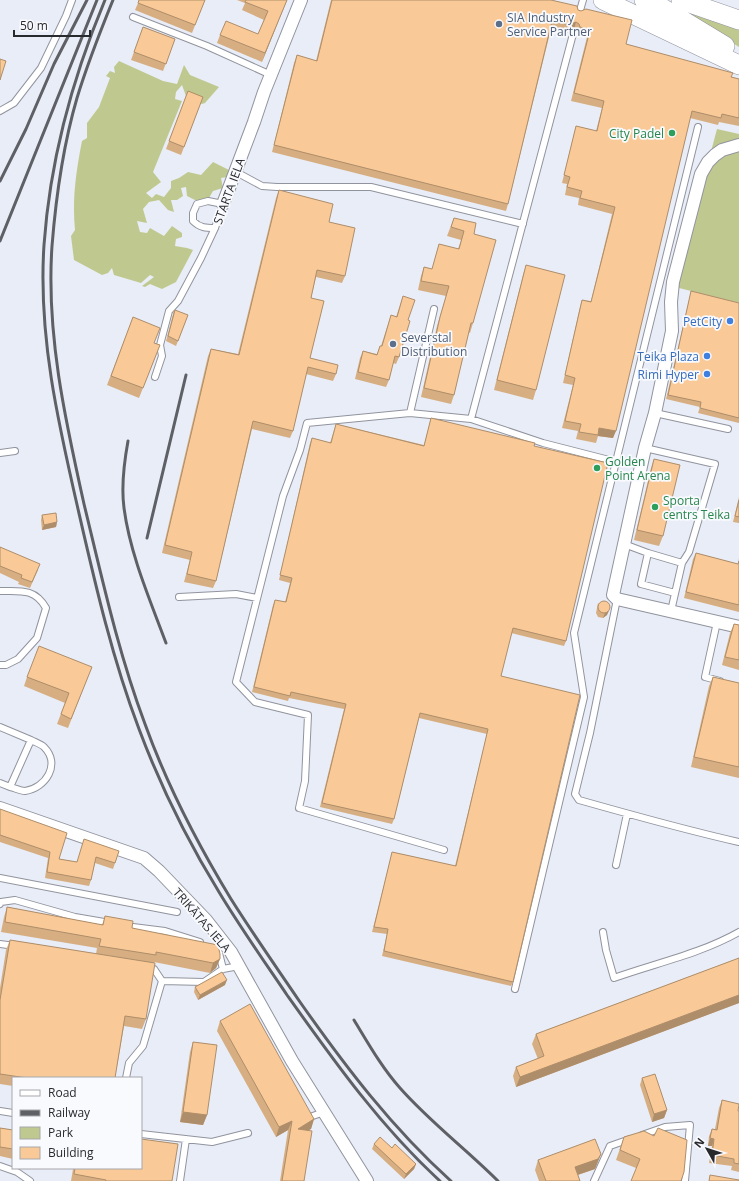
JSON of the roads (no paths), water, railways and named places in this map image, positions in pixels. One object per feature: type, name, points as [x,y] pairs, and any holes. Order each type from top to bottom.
[{"type":"main road","points":[[603,0],[739,65]]},
{"type":"main road","points":[[644,0],[664,10],[739,55]]},
{"type":"main road","points":[[681,0],[739,20]]},
{"type":"main road","points":[[721,0],[739,9]]},
{"type":"street","name":"STARTA IELA","points":[[223,204],[271,75],[301,0]]},
{"type":"street","points":[[739,145],[722,150],[715,155],[708,162],[701,174],[673,282],[671,302],[672,331],[655,412],[613,591],[613,595],[617,599],[739,627]]},
{"type":"street","name":"TRIKĀTAS IELA","points":[[0,808],[144,858],[159,871],[206,920],[231,952],[292,1061],[367,1181]]},
{"type":"lane","points":[[0,111],[14,103],[41,68],[72,0]]},
{"type":"lane","points":[[579,14],[583,0]]},
{"type":"lane","points":[[133,17],[207,46],[271,75]]},
{"type":"lane","points":[[471,419],[573,34]]},
{"type":"lane","points":[[515,989],[584,697],[574,633],[698,127]]},
{"type":"lane","points":[[236,172],[262,186],[371,187],[523,224]]},
{"type":"lane","points":[[215,228],[197,226],[193,221],[193,212],[197,204],[208,201],[223,204]]},
{"type":"lane","points":[[680,202],[693,205]]},
{"type":"lane","name":"STARTA IELA","points":[[155,377],[162,356],[160,345],[169,311],[178,301],[215,228],[223,204]]},
{"type":"lane","points":[[410,413],[434,310]]},
{"type":"lane","points":[[655,412],[728,429]]},
{"type":"lane","points":[[444,850],[299,808],[305,781],[308,715],[255,702],[236,682],[283,496],[300,450],[307,423],[410,413],[471,419],[543,443],[617,462]]},
{"type":"lane","points":[[646,448],[715,464],[689,552],[682,563],[671,611]]},
{"type":"lane","points":[[0,453],[15,451]]},
{"type":"lane","points":[[624,544],[682,563]]},
{"type":"lane","points":[[648,553],[641,584],[675,593]]},
{"type":"lane","points":[[0,591],[20,591],[33,593],[42,601],[46,608],[37,638],[18,659],[6,665],[0,666]]},
{"type":"lane","points":[[180,597],[236,594],[258,598]]},
{"type":"lane","points":[[617,599],[590,733],[575,794],[579,800],[679,828],[739,842]]},
{"type":"lane","points":[[717,622],[705,677],[725,683]]},
{"type":"lane","points":[[0,727],[44,747],[50,756],[52,765],[51,771],[46,779],[40,786],[35,788],[23,791],[0,783]]},
{"type":"lane","points":[[10,787],[30,740]]},
{"type":"lane","points":[[616,865],[627,814]]},
{"type":"lane","points":[[0,878],[177,912]]},
{"type":"lane","points":[[0,904],[1,902],[15,900],[75,917],[165,931],[205,944]]},
{"type":"lane","points":[[603,932],[606,950],[614,978],[682,957],[721,942],[739,932]]},
{"type":"lane","points":[[0,944],[23,948]]},
{"type":"lane","points":[[212,947],[218,949],[223,969]]},
{"type":"lane","points":[[162,981],[204,982],[223,969],[239,966]]},
{"type":"lane","points":[[139,967],[154,970],[162,981]]},
{"type":"lane","points":[[126,1077],[129,1063],[143,1046],[162,981]]},
{"type":"lane","points":[[0,1111],[12,1113]]},
{"type":"lane","points":[[310,1117],[324,1112]]},
{"type":"lane","points":[[594,1181],[610,1146],[665,1127],[690,1124],[685,1181]]},
{"type":"lane","points":[[142,1134],[212,1142],[248,1133]]},
{"type":"lane","points":[[180,1181],[186,1139]]},
{"type":"lane","points":[[0,1166],[17,1172],[30,1181]]},
{"type":"railway","points":[[0,181],[26,129],[54,64],[87,0]]},
{"type":"railway","points":[[0,241],[97,0]]},
{"type":"railway","points":[[105,0],[82,60],[64,120],[57,151],[47,213],[43,279],[47,345],[51,378],[63,444],[112,648],[129,702],[156,771],[185,832],[227,905],[287,995],[340,1068],[397,1138],[440,1181]]},
{"type":"railway","points":[[113,0],[85,73],[72,116],[61,171],[56,209],[52,246],[51,279],[54,343],[70,440],[104,587],[127,670],[135,697],[163,769],[206,857],[231,899],[256,938],[334,1050],[389,1118],[429,1161],[451,1181]]},
{"type":"railway","points":[[147,538],[186,375]]},
{"type":"railway","points":[[128,441],[123,483],[123,500],[127,525],[141,577],[166,643]]},
{"type":"railway","points":[[354,1020],[381,1064],[400,1088],[423,1112],[498,1181]]},
{"type":"place","name":"SIA Industry Service Partner","points":[[499,24]]},
{"type":"place","name":"City Padel","points":[[672,133]]},
{"type":"place","name":"PetCity","points":[[730,321]]},
{"type":"place","name":"Severstal Distribution","points":[[393,344]]},
{"type":"place","name":"Teika Plaza","points":[[707,356]]},
{"type":"place","name":"Rimi Hyper","points":[[707,374]]},
{"type":"place","name":"Golden Point Arena","points":[[597,468]]},
{"type":"place","name":"Sporta centrs Teika","points":[[655,507]]}]
